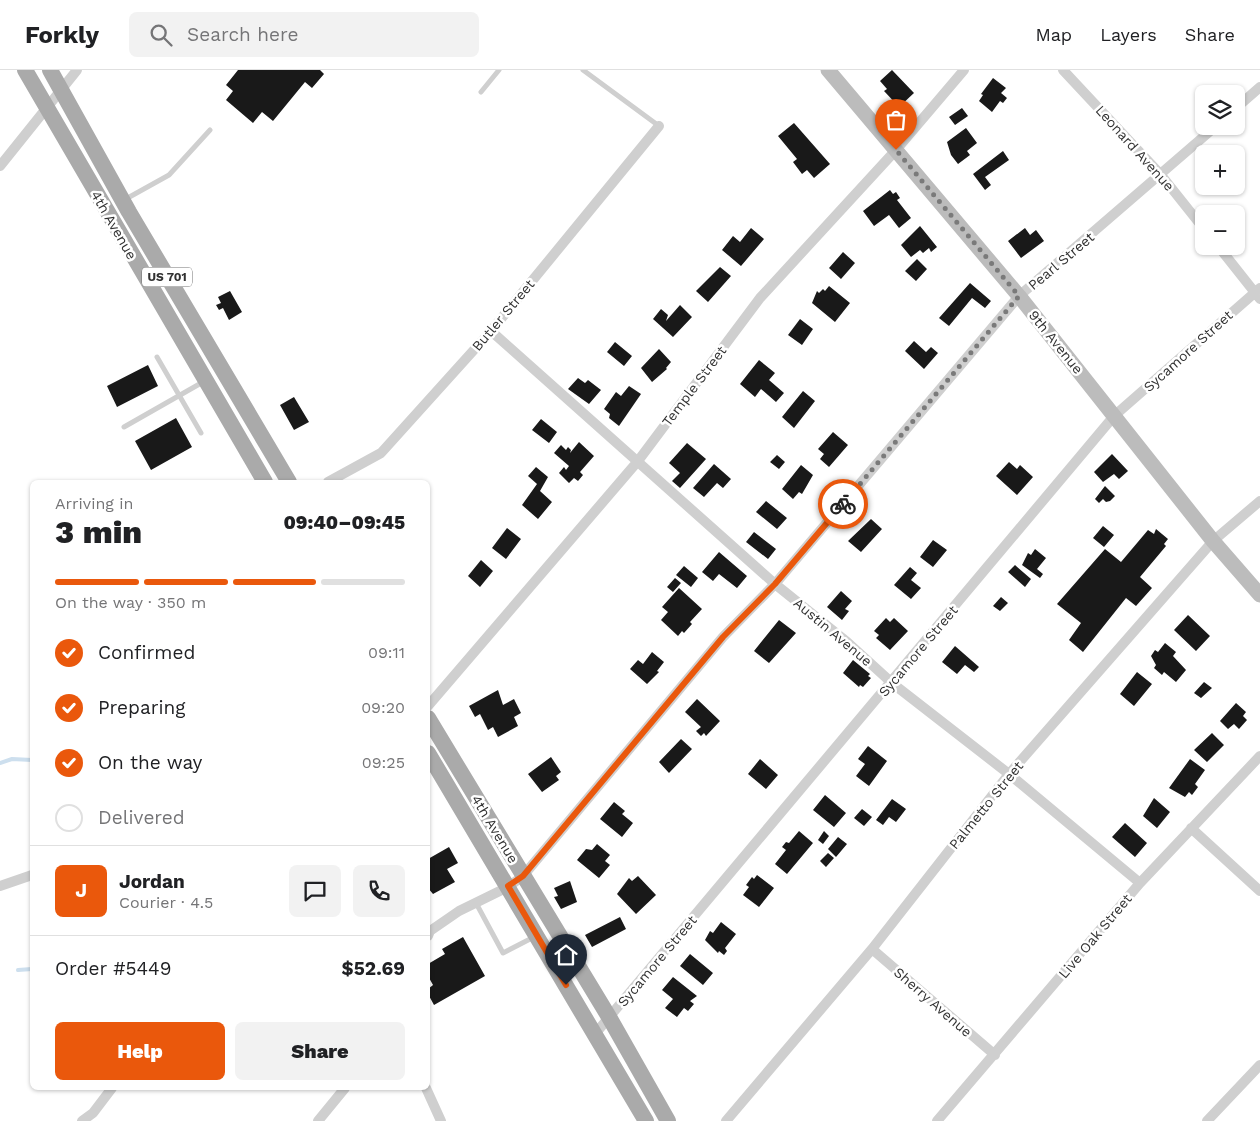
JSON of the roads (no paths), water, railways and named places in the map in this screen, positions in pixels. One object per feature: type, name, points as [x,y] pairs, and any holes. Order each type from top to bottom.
[{"type":"main road","name":"4th Avenue","points":[[25,70],[264,480]]},
{"type":"main road","name":"4th Avenue","points":[[50,70],[122,201],[286,477]]},
{"type":"main road","name":"4th Avenue","points":[[430,721],[609,1017],[668,1121]]},
{"type":"main road","name":"4th Avenue","points":[[430,756],[595,1034],[642,1119]]},
{"type":"street","points":[[0,166],[77,70]]},
{"type":"street","name":"9th Avenue","points":[[828,70],[1019,296],[1213,541],[1260,595]]},
{"type":"street","name":"Temple Street","points":[[430,704],[638,461],[760,298],[896,150],[964,70]]},
{"type":"street","name":"Leonard Avenue","points":[[1063,70],[1161,175],[1195,218]]},
{"type":"street","points":[[1245,100],[1260,87]]},
{"type":"street","name":"Butler Street","points":[[332,480],[382,453],[491,331],[659,126]]},
{"type":"street","name":"Pearl Street","points":[[430,934],[437,926],[523,876],[723,637],[775,584],[1019,296],[1206,135]]},
{"type":"street","points":[[1226,255],[1258,293]]},
{"type":"street","name":"Sycamore Street","points":[[595,1034],[892,683],[1114,416],[1258,293]]},
{"type":"street","name":"Austin Avenue","points":[[491,331],[775,584],[847,642],[892,683],[1009,774],[1140,883]]},
{"type":"street","points":[[273,480],[286,477]]},
{"type":"street","name":"Palmetto Street","points":[[726,1121],[872,949],[1009,774],[1213,541],[1260,501]]},
{"type":"street","name":"Live Oak Street","points":[[938,1121],[1140,883],[1260,756]]},
{"type":"street","points":[[1191,828],[1260,891]]},
{"type":"street","points":[[0,886],[30,875]]},
{"type":"street","name":"Sherry Avenue","points":[[872,949],[995,1055]]},
{"type":"street","points":[[1207,1121],[1260,1065]]},
{"type":"street","points":[[82,1121],[93,1112],[110,1090]]},
{"type":"street","points":[[318,1121],[343,1090]]},
{"type":"street","points":[[427,1090],[441,1121]]},
{"type":"street","points":[[642,1119],[656,1100]]},
{"type":"lane","points":[[481,92],[499,70]]},
{"type":"lane","points":[[583,70],[659,126]]},
{"type":"lane","points":[[122,201],[169,175],[210,130]]},
{"type":"lane","points":[[157,357],[201,433]]},
{"type":"lane","points":[[124,428],[206,381]]},
{"type":"lane","points":[[476,903],[503,953],[537,936]]},
{"type":"waterway","points":[[0,763],[12,759],[30,760]]},
{"type":"waterway","points":[[18,970],[30,969]]}]
